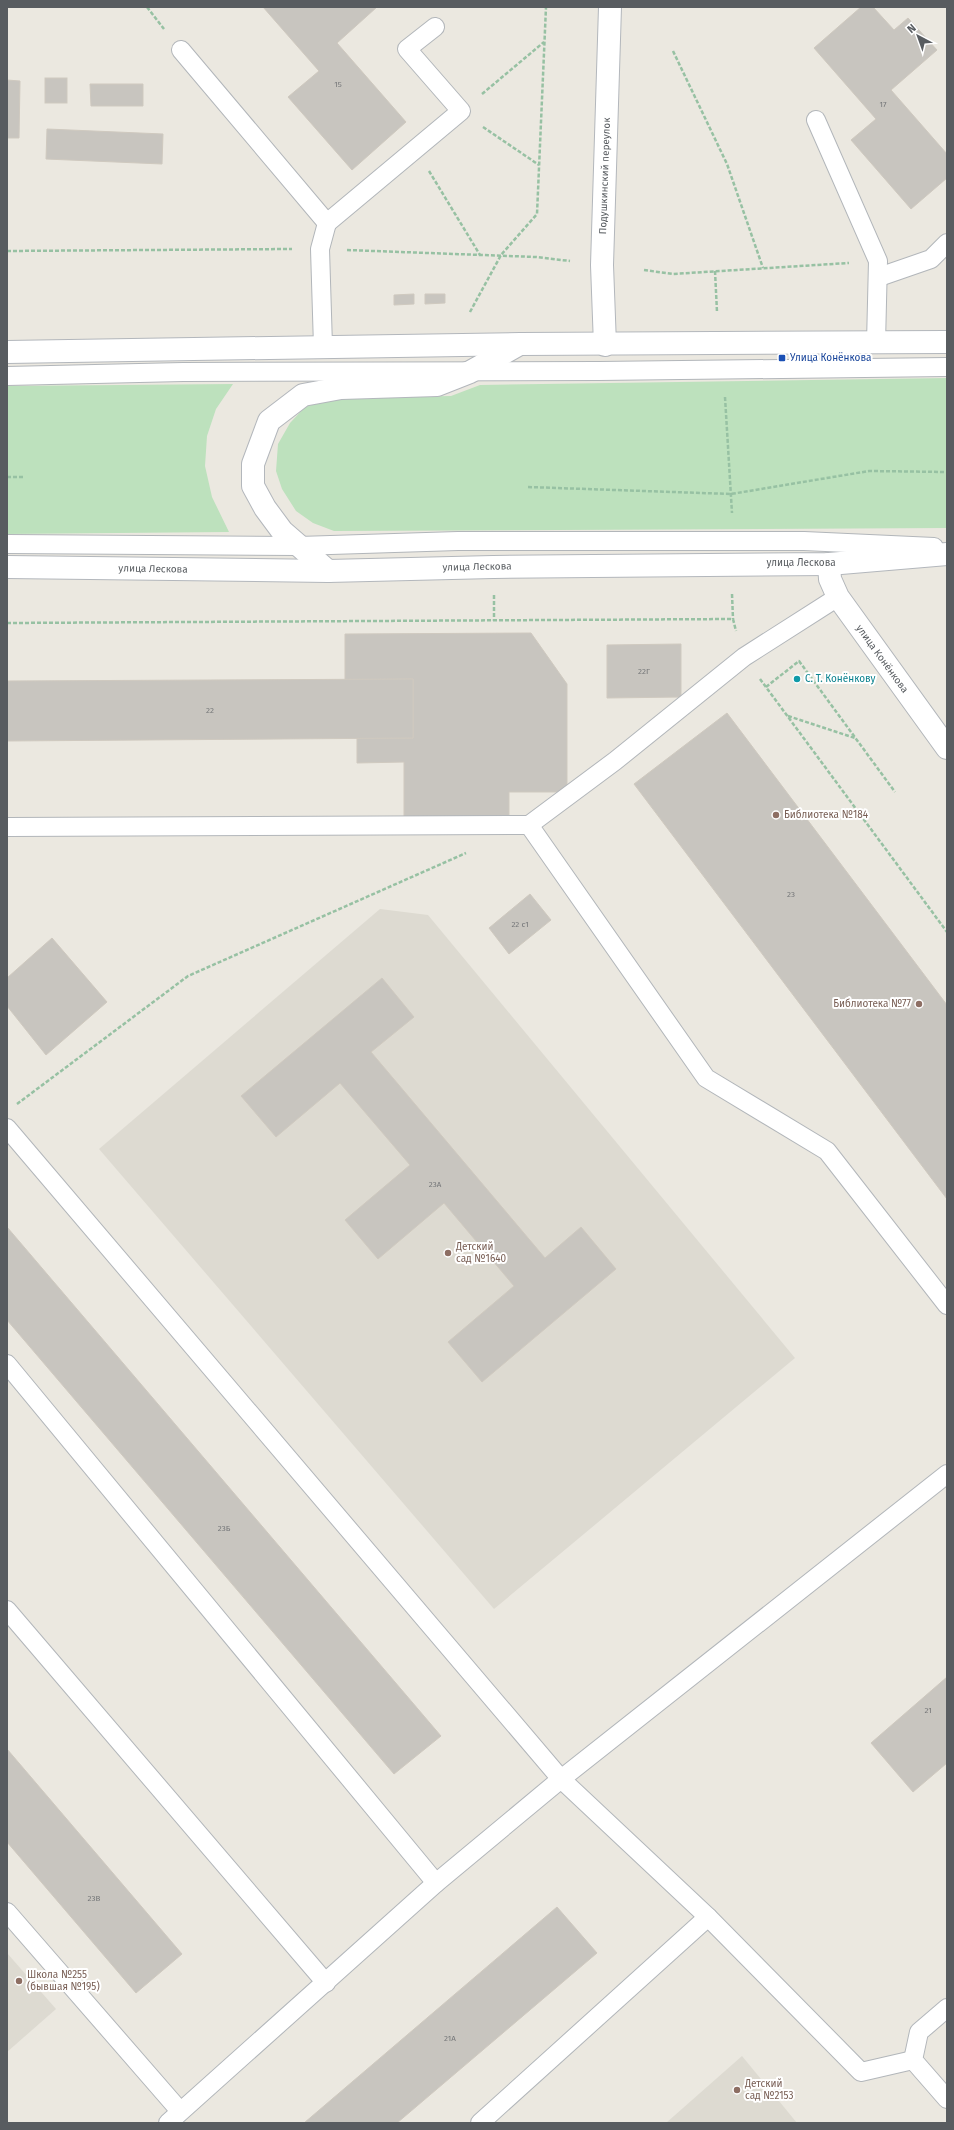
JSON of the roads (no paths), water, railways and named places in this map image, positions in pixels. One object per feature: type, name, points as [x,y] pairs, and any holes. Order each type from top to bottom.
[{"type":"main road","name":"Подушкинский переулок","points":[[604,345],[602,265],[610,7]]},
{"type":"main road","points":[[7,352],[323,346],[520,344],[604,345],[725,342],[947,342]]},
{"type":"main road","points":[[328,572],[282,531],[265,508],[252,486],[253,464],[269,421],[303,395],[341,388],[437,386],[470,372],[520,344]]},
{"type":"main road","name":"улица Лескова","points":[[7,567],[328,572],[493,567],[829,564],[947,554]]},
{"type":"main road","name":"улица Конёнкова","points":[[829,564],[830,579],[838,597],[947,748]]},
{"type":"lane","points":[[323,346],[320,249],[327,223],[460,111],[407,49],[435,27]]},
{"type":"lane","points":[[181,50],[327,223]]},
{"type":"lane","points":[[816,120],[879,269],[876,343]]},
{"type":"lane","points":[[879,269],[932,258],[947,243]]},
{"type":"lane","points":[[7,376],[183,372],[470,372],[947,367]]},
{"type":"lane","name":"улица Лескова","points":[[7,544],[299,546],[458,541],[804,541],[947,548]]},
{"type":"lane","points":[[7,827],[529,825],[615,761],[744,657],[838,597]]},
{"type":"lane","points":[[529,825],[706,1078],[827,1151],[947,1305]]},
{"type":"lane","points":[[7,1128],[561,1779],[708,1917],[861,2072],[913,2060]]},
{"type":"lane","points":[[7,1364],[436,1883]]},
{"type":"lane","points":[[7,1912],[174,2117],[326,1983],[436,1883],[561,1779],[947,1474]]},
{"type":"lane","points":[[7,1610],[326,1983]]},
{"type":"lane","points":[[480,2123],[708,1917]]},
{"type":"lane","points":[[913,2060],[918,2032],[947,2008]]},
{"type":"lane","points":[[913,2060],[947,2099]]},
{"type":"place","name":"Улица Конёнкова","points":[[782,358]]},
{"type":"place","name":"С. Т. Конёнкову","points":[[797,679]]},
{"type":"place","name":"Библиотека №184","points":[[776,815]]},
{"type":"place","name":"Библиотека №77","points":[[919,1004]]},
{"type":"place","name":"Детский сад №1640","points":[[448,1253]]},
{"type":"place","name":"Школа №255 (бывшая №195)","points":[[19,1981]]},
{"type":"place","name":"Детский сад №2153","points":[[737,2090]]}]
